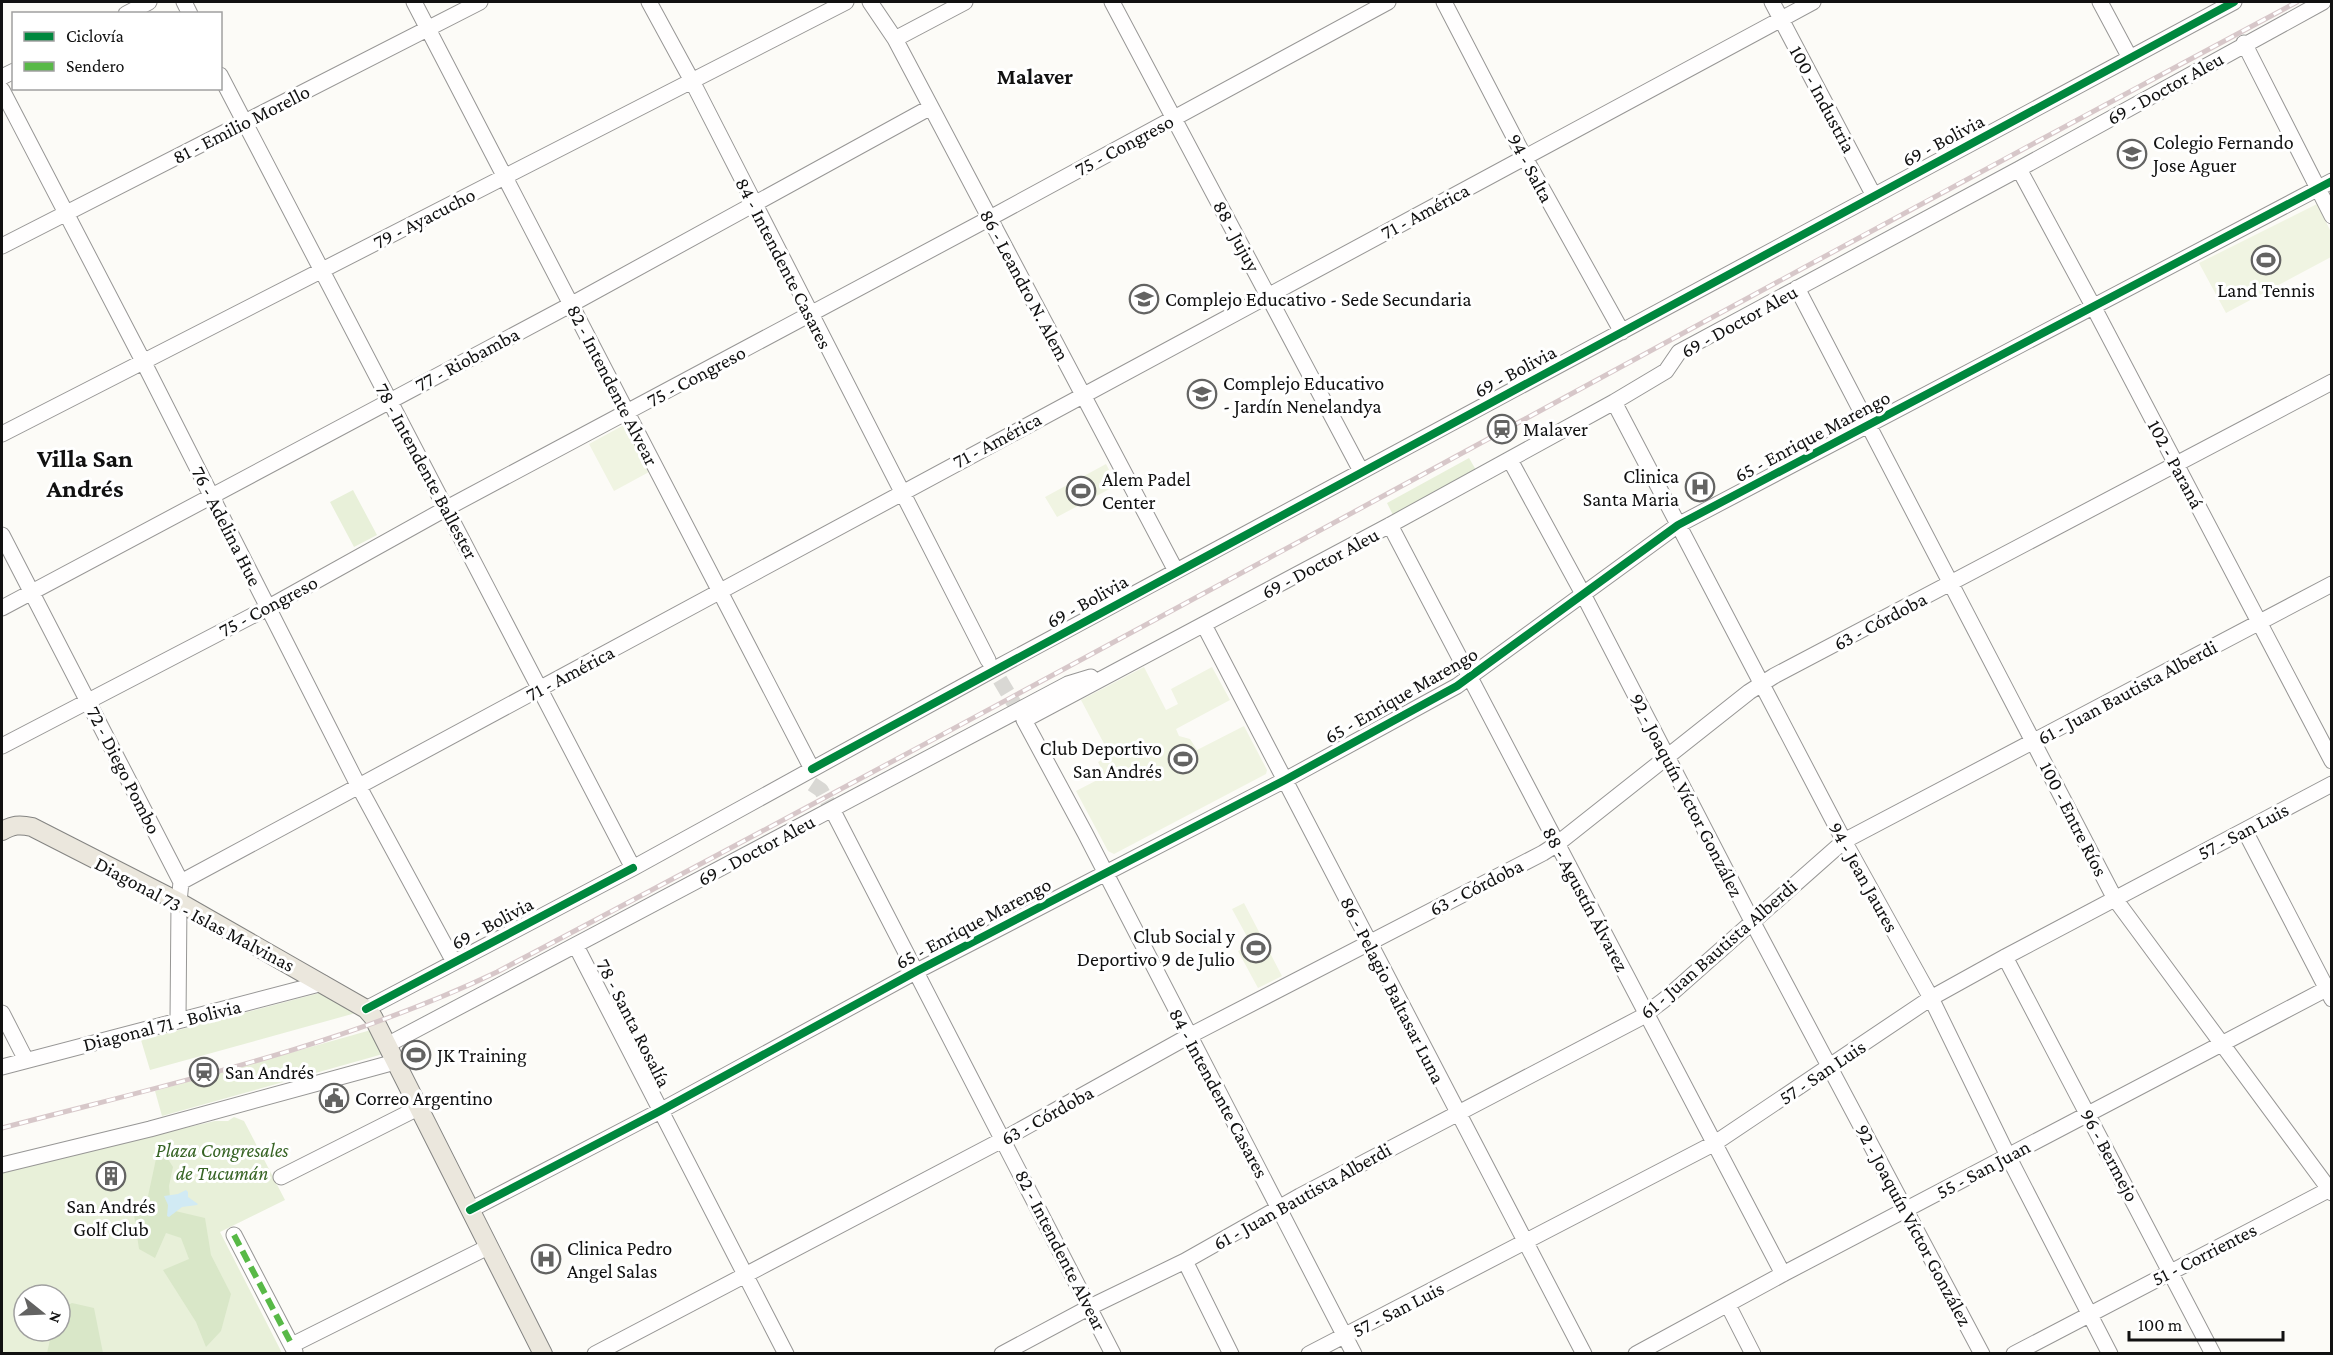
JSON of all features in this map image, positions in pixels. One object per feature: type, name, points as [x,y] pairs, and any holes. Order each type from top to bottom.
[{"type":"main road","name":"Diagonal 73 - Islas Malvinas","points":[[2,831],[12,825],[21,824],[32,827],[179,902],[366,1009]]},
{"type":"main road","points":[[366,1009],[387,1045],[543,1353]]},
{"type":"street","points":[[130,12],[149,2]]},
{"type":"street","name":"82 - Intendente Alvear","points":[[414,2],[507,176],[812,776]]},
{"type":"street","name":"81 - Emilio Morello","points":[[2,246],[480,2]]},
{"type":"street","name":"84 - Intendente Casares","points":[[649,2],[692,81],[902,492],[918,524],[923,545],[992,667]]},
{"type":"street","name":"79 - Ayacucho","points":[[2,434],[846,2]]},
{"type":"street","name":"86 - Leandro N. Alem","points":[[870,2],[895,39],[1176,572]]},
{"type":"street","points":[[895,39],[965,2]]},
{"type":"street","name":"88 - Jujuy","points":[[1112,2],[1361,471]]},
{"type":"street","name":"75 - Congreso","points":[[2,746],[268,607],[447,508],[1388,2]]},
{"type":"street","name":"94 - Salta","points":[[1444,2],[1525,158],[1622,332]]},
{"type":"street","name":"100 - Industria","points":[[1772,2],[1874,196]]},
{"type":"street","name":"71 - América","points":[[181,882],[1082,394],[1813,2]]},
{"type":"street","points":[[2100,2],[2130,57]]},
{"type":"street","name":"69 - Bolivia","points":[[366,1009],[669,847],[700,838],[800,784],[992,667],[1176,572],[2234,2]]},
{"type":"street","name":"69 - Doctor Aleu","points":[[387,1045],[1023,714],[1129,665],[1390,525],[1666,371],[1679,352],[2323,2]]},
{"type":"street","points":[[2244,43],[2331,216]]},
{"type":"street","name":"78 - Intendente Ballester","points":[[222,79],[633,868]]},
{"type":"street","name":"76 - Adelina Hue","points":[[2,90],[143,361],[358,785],[454,962]]},
{"type":"street","name":"77 - Riobamba","points":[[2,608],[572,304],[931,107]]},
{"type":"street","name":"102 - Paraná","points":[[2019,169],[2094,306],[2331,761]]},
{"type":"street","name":"65 - Enrique Marengo","points":[[470,1210],[660,1111],[917,971],[1285,780],[1470,679],[1678,525],[2331,181]]},
{"type":"street","name":"100 - Entre Ríos","points":[[1797,288],[2115,899],[2331,1190]]},
{"type":"street","name":"63 - Córdoba","points":[[595,1353],[1004,1139],[1190,1036],[1557,844],[1762,684],[2331,382]]},
{"type":"street","name":"94 - Jean Jaures","points":[[1614,402],[1844,841],[1931,998],[2008,1156],[2110,1353]]},
{"type":"street","name":"92 - Joaquín Víctor González","points":[[1510,460],[1583,594],[1752,921],[1982,1353]]},
{"type":"street","name":"88 - Agustín Álvarez","points":[[1390,525],[1783,1274]]},
{"type":"street","name":"72 - Diego Pombo","points":[[2,534],[181,882]]},
{"type":"street","name":"61 - Juan Bautista Alberdi","points":[[1002,1353],[1185,1261],[1279,1208],[1646,1013],[1664,1000],[1844,841],[2331,584]]},
{"type":"street","name":"86 - Pelagio Baltasar Luna","points":[[1204,625],[1584,1353]]},
{"type":"street","name":"84 - Intendente Casares","points":[[1023,714],[1354,1353]]},
{"type":"street","name":"57 - San Luis","points":[[1309,1353],[1716,1143],[1931,998],[2331,784]]},
{"type":"street","name":"82 - Intendente Alvear","points":[[833,812],[909,941],[908,955],[1113,1353]]},
{"type":"street","points":[[2245,831],[2330,991]]},
{"type":"street","points":[[178,1021],[181,882]]},
{"type":"street","name":"78 - Santa Rosalía","points":[[576,946],[786,1353]]},
{"type":"street","name":"96 - Bermejo","points":[[2005,957],[2213,1353]]},
{"type":"street","name":"Diagonal 71 - Bolivia","points":[[2,1066],[323,983]]},
{"type":"street","name":"55 - San Juan","points":[[1636,1353],[2223,1042],[2330,991]]},
{"type":"street","points":[[2,1013],[26,1060]]},
{"type":"street","points":[[2,1165],[150,1129],[395,1062]]},
{"type":"street","points":[[281,1177],[418,1108]]},
{"type":"street","name":"51 - Corrientes","points":[[2013,1353],[2331,1190]]},
{"type":"street","points":[[234,1235],[294,1349],[489,1247]]},
{"type":"street","points":[[1185,1261],[1231,1353]]},
{"type":"street","points":[[1728,1305],[1753,1353]]},
{"type":"green space","name":"Land Tennis","points":[[2317,204],[2331,232],[2331,257],[2226,313],[2199,263]]},
{"type":"green space","points":[[624,425],[649,472],[614,491],[589,444]]},
{"type":"green space","points":[[1469,458],[1476,470],[1393,515],[1387,503]]},
{"type":"green space","name":"Alem Padel Center","points":[[1106,464],[1117,485],[1057,517],[1045,497]]},
{"type":"green space","points":[[353,490],[377,535],[354,547],[330,502]]},
{"type":"green space","name":"Club Deportivo San Andrés","points":[[1144,667],[1166,710],[1178,704],[1171,689],[1212,667],[1230,700],[1176,729],[1179,736],[1190,739],[1197,750],[1244,726],[1267,770],[1266,774],[1114,854],[1108,851],[1076,791],[1105,776],[1098,762],[1110,755],[1081,700]]},
{"type":"green space","name":"Club Social y Deportivo 9 de Julio","points":[[1244,903],[1282,976],[1258,988],[1238,951],[1251,944],[1232,909]]},
{"type":"green space","points":[[327,991],[363,1011],[150,1070],[141,1040]]},
{"type":"green space","points":[[371,1030],[383,1054],[162,1116],[155,1091]]},
{"type":"green space","name":"Plaza Congresales de Tucumán","points":[[234,1117],[244,1121],[285,1200],[220,1232],[282,1353],[2,1353],[2,1170],[215,1121],[228,1121]]},
{"type":"green space","points":[[159,1145],[173,1167],[169,1186],[171,1210],[205,1218],[211,1255],[231,1294],[221,1331],[206,1347],[196,1322],[163,1270],[189,1259],[181,1238],[166,1233],[155,1258],[139,1249],[133,1208],[145,1210]]},
{"type":"green space","points":[[72,1303],[94,1308],[103,1353],[47,1353],[49,1343],[72,1343]]},
{"type":"water","points":[[186,1190],[188,1197],[198,1204],[182,1207],[169,1217],[167,1216],[168,1205],[164,1196]]},
{"type":"tunnel","points":[[988,660],[1024,720]]},
{"type":"tunnel","points":[[812,784],[821,790],[835,815]]},
{"type":"railway","points":[[2,1128],[191,1079],[315,1043],[377,1022],[497,972],[2297,2]]},
{"type":"marked path","points":[[234,1235],[292,1345]]},
{"type":"cycle path","points":[[812,769],[2234,2]]},
{"type":"cycle path","points":[[470,1210],[660,1111],[917,971],[1285,780],[1457,686],[1678,525],[2332,181]]},
{"type":"cycle path","points":[[366,1009],[633,868]]},
{"type":"place","name":"Colegio Fernando Jose Aguer","points":[[2132,154]]},
{"type":"place","name":"Land Tennis","points":[[2266,260]]},
{"type":"place","name":"Complejo Educativo - Sede Secundaria","points":[[1144,299]]},
{"type":"place","name":"Complejo Educativo - Jardín Nenelandya","points":[[1202,394]]},
{"type":"place","name":"Malaver","points":[[1502,429]]},
{"type":"place","name":"Clinica Santa Maria","points":[[1700,487]]},
{"type":"place","name":"Alem Padel Center","points":[[1081,491]]},
{"type":"place","name":"Club Deportivo San Andrés","points":[[1183,759]]},
{"type":"place","name":"Club Social y Deportivo 9 de Julio","points":[[1256,948]]},
{"type":"place","name":"JK Training","points":[[416,1055]]},
{"type":"place","name":"San Andrés","points":[[204,1072]]},
{"type":"place","name":"Correo Argentino","points":[[334,1098]]},
{"type":"place","name":"San Andrés Golf Club","points":[[111,1176]]},
{"type":"place","name":"Clinica Pedro Angel Salas","points":[[546,1259]]},
{"type":"district","name":"Malaver","points":[[1035,76]]},
{"type":"district","name":"Villa San Andrés","points":[[85,472]]}]
